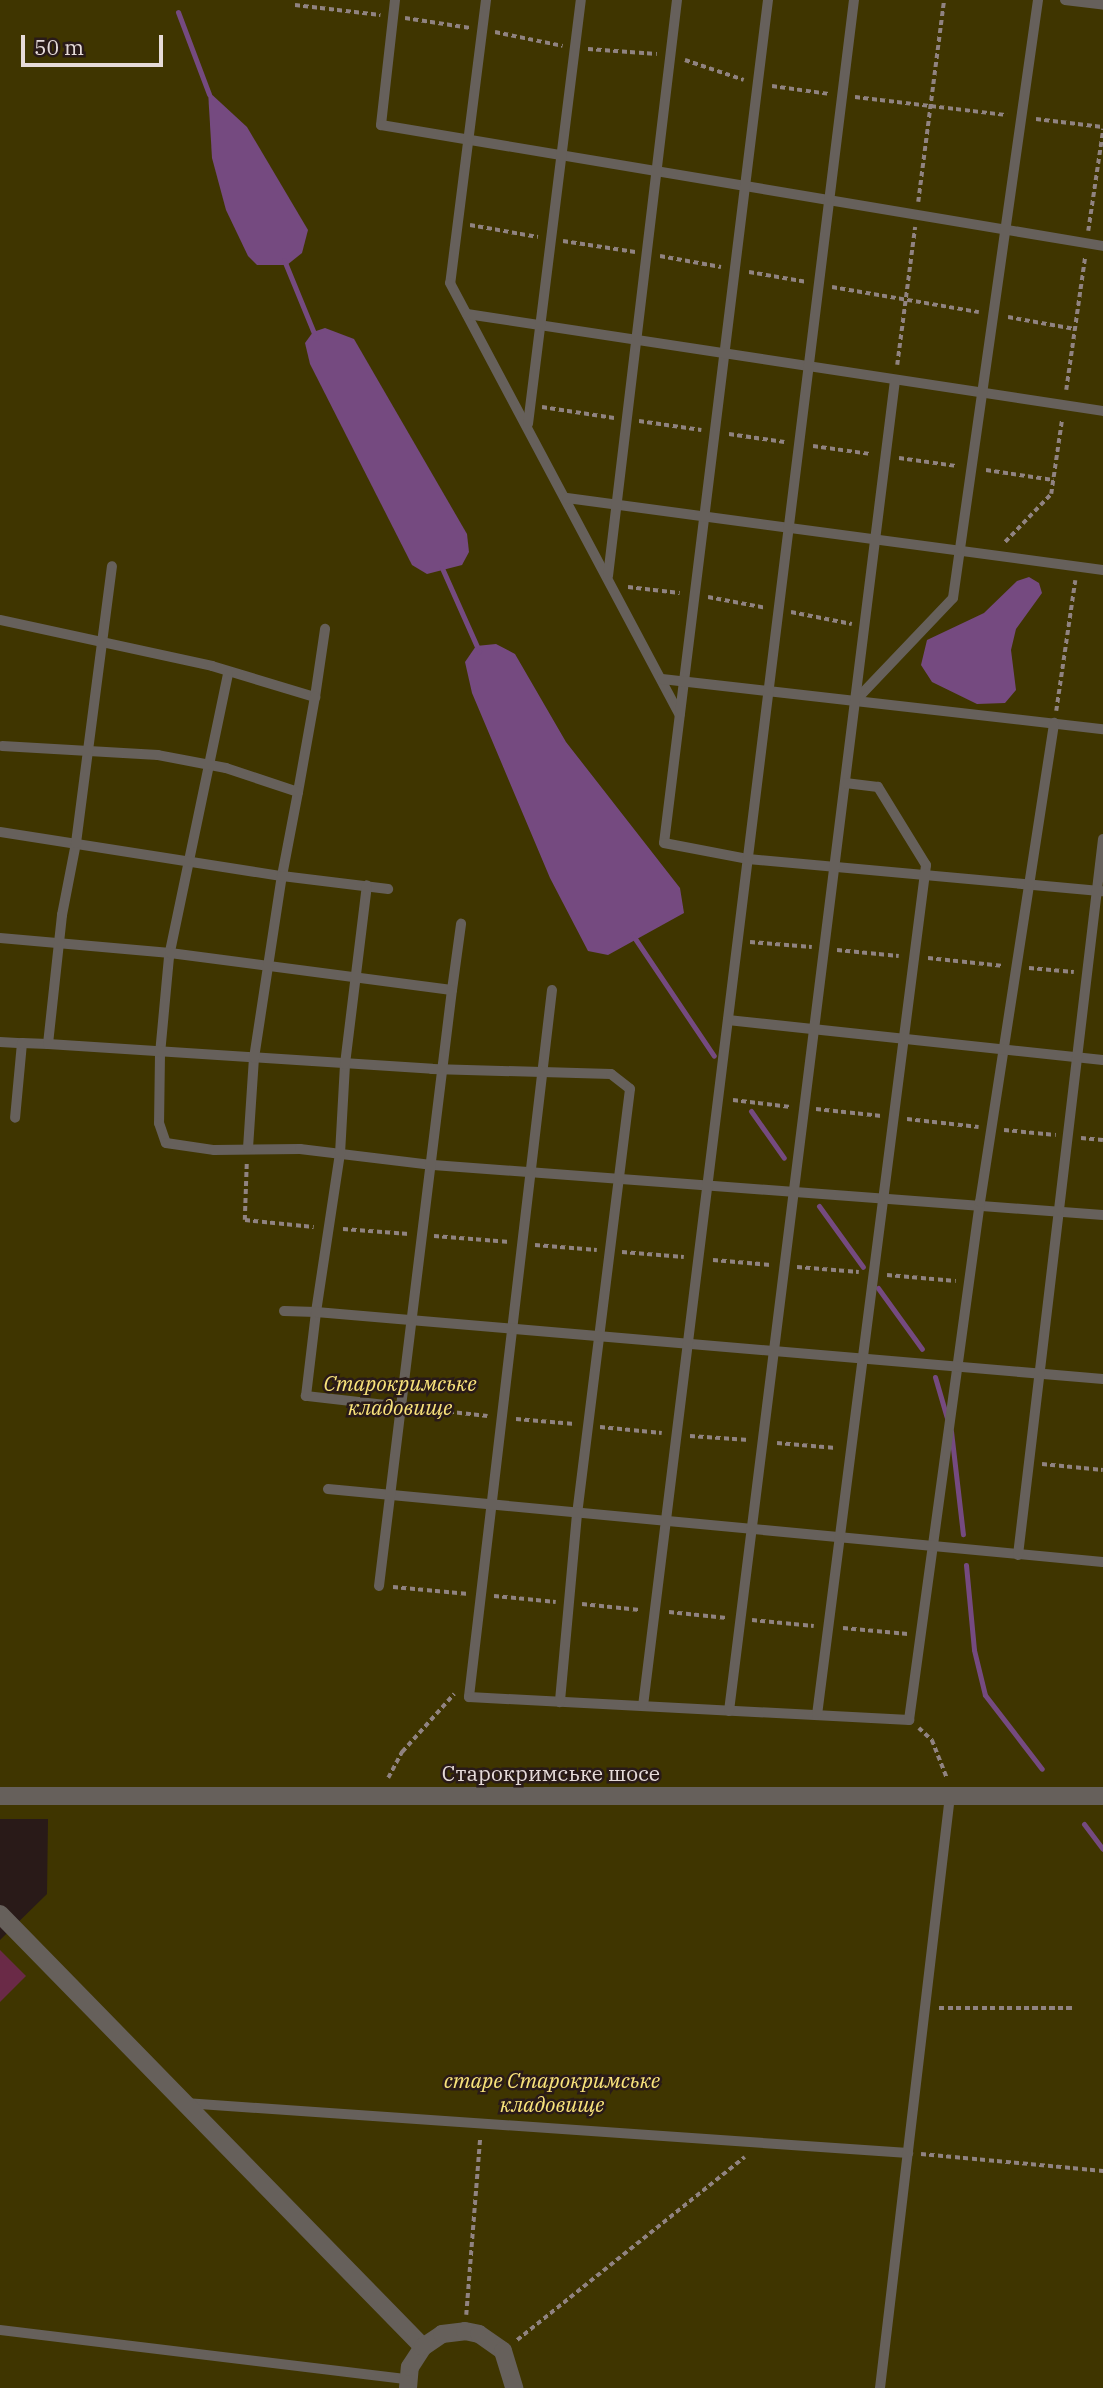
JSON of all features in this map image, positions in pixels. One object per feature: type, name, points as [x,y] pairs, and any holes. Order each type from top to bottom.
[{"type":"street","name":"Старокримське шосе","points":[[0,1796],[1103,1796]]},
{"type":"street","points":[[0,1914],[423,2347]]},
{"type":"street","points":[[407,2384],[423,2347],[442,2334],[465,2331],[479,2334],[503,2351],[514,2388]]},
{"type":"lane","points":[[395,0],[381,125],[1103,246]]},
{"type":"lane","points":[[486,0],[450,283],[528,424],[680,715]]},
{"type":"lane","points":[[528,424],[581,0]]},
{"type":"lane","points":[[610,580],[616,504],[677,0]]},
{"type":"lane","points":[[768,0],[760,85],[664,843],[748,859],[1100,890]]},
{"type":"lane","points":[[643,1706],[854,0]]},
{"type":"lane","points":[[855,701],[953,598],[1008,231],[1038,0]]},
{"type":"lane","points":[[1065,0],[1103,5]]},
{"type":"lane","points":[[467,314],[1103,411]]},
{"type":"lane","points":[[729,1711],[895,381]]},
{"type":"lane","points":[[567,498],[1103,570]]},
{"type":"lane","points":[[48,1044],[59,942],[76,844],[112,566]]},
{"type":"lane","points":[[0,620],[102,641],[315,697]]},
{"type":"lane","points":[[248,1148],[254,1059],[267,967],[325,628]]},
{"type":"lane","points":[[228,674],[170,953],[160,1054],[159,1123],[166,1143],[214,1150],[248,1148],[341,1154],[433,1165],[707,1186],[980,1202],[1103,1214]]},
{"type":"lane","points":[[662,679],[1103,729]]},
{"type":"lane","points":[[552,990],[545,1072],[469,1697],[909,1720],[980,1202],[1054,723]]},
{"type":"lane","points":[[2,746],[158,755],[208,765],[298,792]]},
{"type":"lane","points":[[817,1715],[926,865],[878,787],[845,783]]},
{"type":"lane","points":[[0,832],[189,859],[282,876],[388,889]]},
{"type":"lane","points":[[1018,1555],[1076,1057],[1100,890],[1103,839]]},
{"type":"lane","points":[[367,886],[345,1064],[341,1154],[316,1312],[306,1396],[403,1407]]},
{"type":"lane","points":[[379,1586],[425,1235],[441,1070],[461,924]]},
{"type":"lane","points":[[0,937],[170,953],[452,990]]},
{"type":"lane","points":[[728,1020],[1103,1059]]},
{"type":"lane","points":[[0,1042],[441,1070],[611,1074],[630,1089],[577,1514],[560,1702]]},
{"type":"lane","points":[[15,1118],[22,1043]]},
{"type":"lane","points":[[284,1311],[1103,1379]]},
{"type":"lane","points":[[328,1489],[1103,1562]]},
{"type":"lane","points":[[880,2388],[950,1796]]},
{"type":"lane","points":[[185,2103],[908,2153]]},
{"type":"lane","points":[[0,2330],[407,2384]]},
{"type":"path","points":[[895,381],[944,0]]},
{"type":"path","points":[[295,5],[482,30],[576,48],[670,55],[760,85],[1103,128],[1051,494],[992,555]]},
{"type":"path","points":[[458,224],[647,254],[1074,329]]},
{"type":"path","points":[[1054,723],[1077,567]]},
{"type":"path","points":[[610,580],[864,626]]},
{"type":"path","points":[[718,1099],[1103,1140]]},
{"type":"path","points":[[248,1148],[245,1220],[969,1282]]},
{"type":"path","points":[[403,1407],[851,1449]]},
{"type":"path","points":[[1029,1462],[1103,1470]]},
{"type":"path","points":[[378,1796],[409,1742],[439,1706],[472,1679]]},
{"type":"path","points":[[909,1720],[932,1740],[945,1766],[950,1796]]},
{"type":"path","points":[[925,2008],[1073,2008]]},
{"type":"path","points":[[465,2331],[481,2122]]},
{"type":"path","points":[[503,2351],[763,2142]]},
{"type":"path","points":[[908,2153],[1103,2171]]},
{"type":"green space","points":[[0,0],[1103,0],[1103,2388],[0,2388],[0,1940],[47,1894],[48,1819],[0,1819]]},
{"type":"shaded area","points":[[208,91],[247,127],[308,230],[302,253],[287,265],[257,265],[248,256],[226,210],[212,158]]},
{"type":"shaded area","points":[[325,328],[354,339],[467,534],[469,552],[462,565],[427,574],[412,565],[310,364],[305,343],[313,332]]},
{"type":"shaded area","points":[[1029,577],[1039,583],[1042,593],[1016,629],[1011,650],[1016,690],[1005,703],[977,704],[932,682],[921,665],[927,640],[984,613],[1017,581]]},
{"type":"shaded area","points":[[496,644],[515,654],[566,742],[680,888],[684,913],[608,955],[588,951],[550,878],[472,693],[465,662],[476,646]]},
{"type":"building","points":[[0,1950],[26,1976],[0,2002]]},
{"type":"waterway","points":[[178,12],[209,94]]},
{"type":"waterway","points":[[284,260],[316,338]]},
{"type":"waterway","points":[[442,568],[479,651]]},
{"type":"waterway","points":[[634,937],[714,1056]]},
{"type":"waterway","points":[[751,1111],[784,1158]]},
{"type":"waterway","points":[[819,1206],[863,1267]]},
{"type":"waterway","points":[[878,1288],[922,1349]]},
{"type":"waterway","points":[[935,1377],[947,1418]]},
{"type":"waterway","points":[[951,1431],[963,1534]]},
{"type":"waterway","points":[[966,1565],[974,1650],[985,1695],[1042,1769]]},
{"type":"waterway","points":[[1084,1824],[1103,1849]]},
{"type":"park label","name":"Старокримське кладовище","points":[[400,1395]]},
{"type":"park label","name":"старе Старокримське кладовище","points":[[552,2092]]}]
